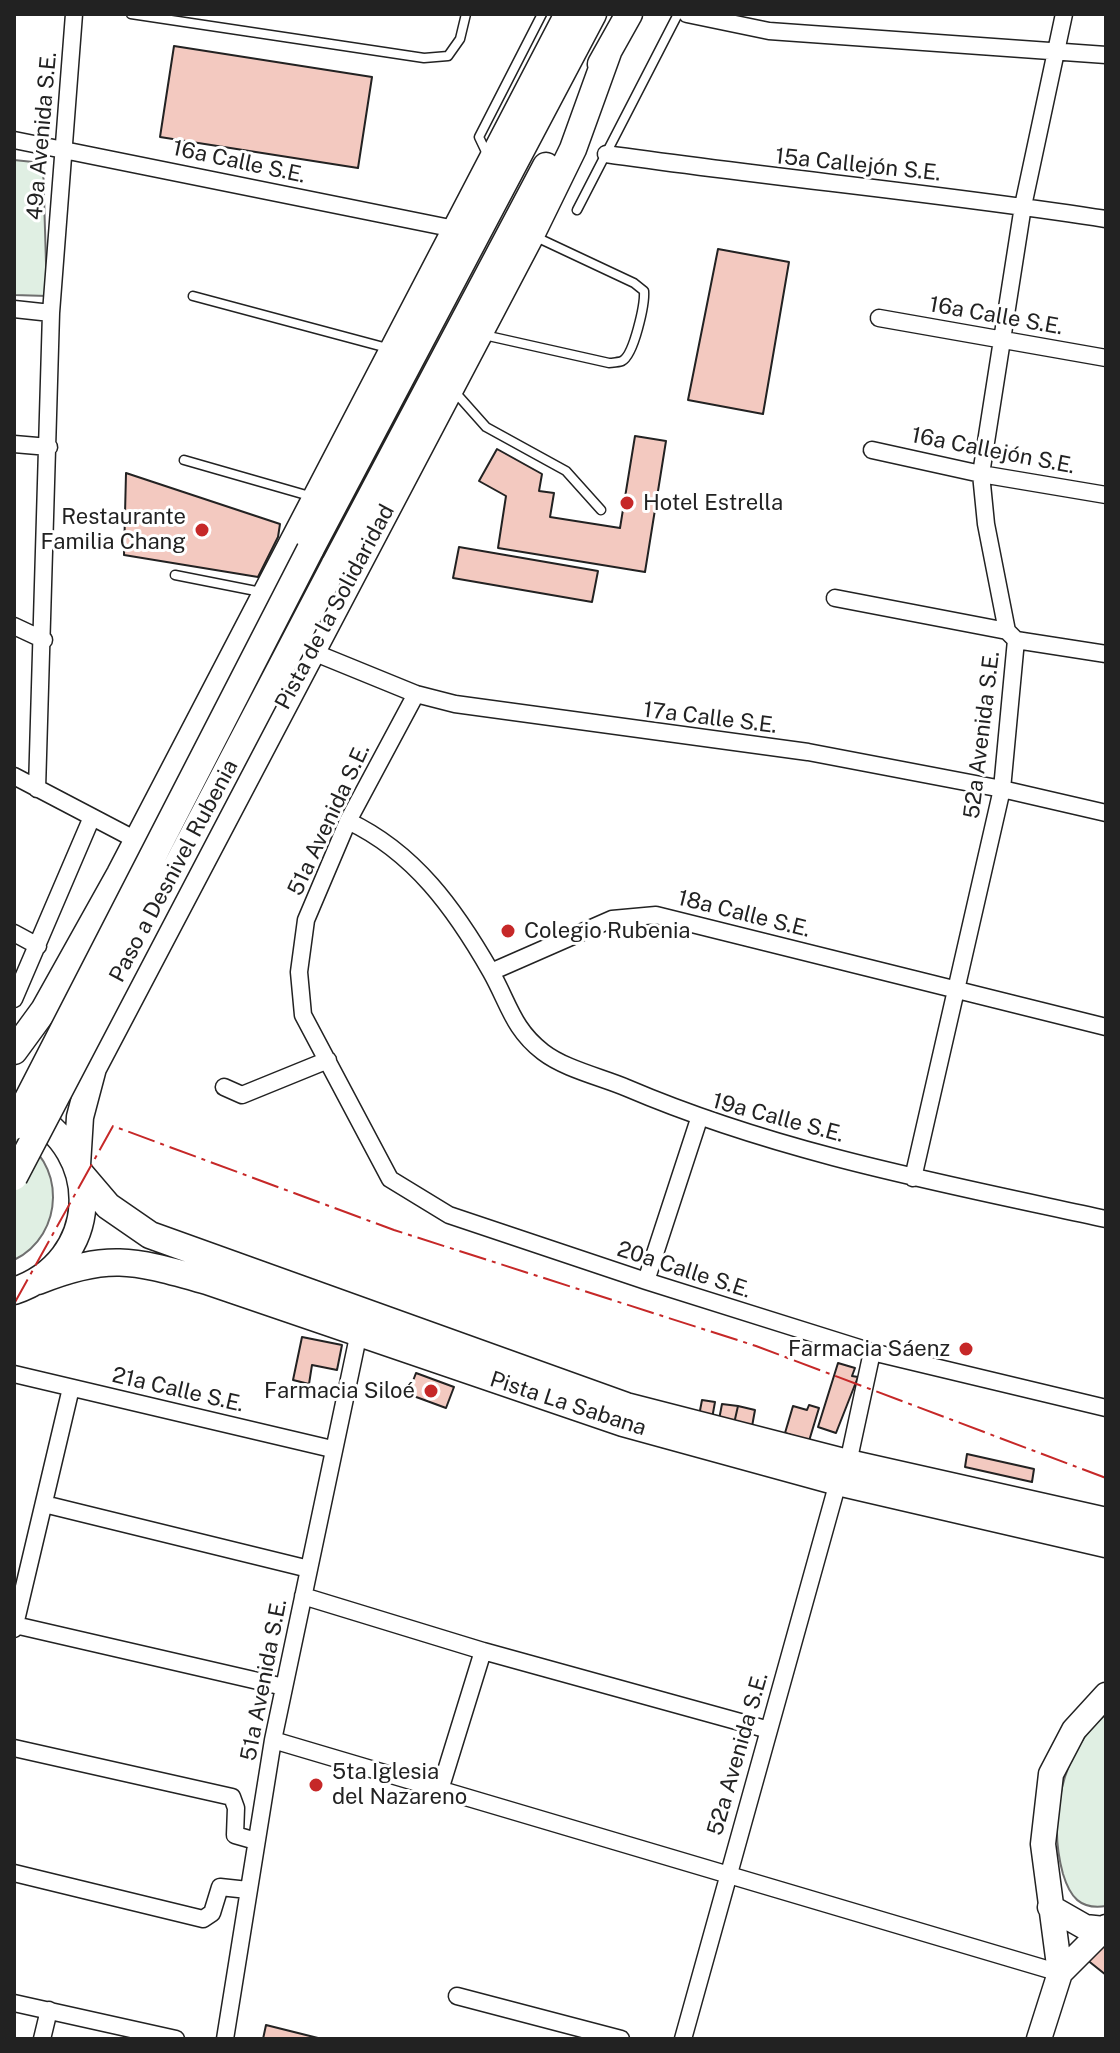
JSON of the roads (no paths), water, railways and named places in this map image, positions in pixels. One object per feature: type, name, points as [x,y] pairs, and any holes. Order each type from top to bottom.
[{"type":"main road","points":[[14,1051],[44,1010],[138,841],[314,497],[568,14]]},
{"type":"main road","name":"Paso a Desnivel Rubenia","points":[[14,1126],[310,550],[593,14]]},
{"type":"main road","name":"Pista de la Solidaridad","points":[[334,566],[629,14]]},
{"type":"main road","name":"Pista de la Solidaridad","points":[[24,1288],[63,1258],[79,1228],[83,1205],[78,1168],[80,1117],[93,1068],[531,235],[573,149],[608,52]]},
{"type":"main road","name":"Paso a Desnivel Rubenia","points":[[14,1177],[334,566]]},
{"type":"main road","name":"Pista La Sabana","points":[[14,1107],[49,1126],[108,1206],[150,1235],[626,1406],[843,1473],[1106,1544]]},
{"type":"main road","name":"Pista La Sabana","points":[[24,1288],[88,1263],[128,1260],[207,1281],[623,1423],[843,1473],[1106,1521]]},
{"type":"street","name":"49a Avenida S.E.","points":[[37,789],[44,640],[51,313],[74,14]]},
{"type":"street","points":[[687,14],[769,31],[1106,55]]},
{"type":"street","name":"52a Avenida S.E.","points":[[913,1178],[1002,789],[1011,636],[986,524],[981,474],[1023,206],[1064,14]]},
{"type":"street","name":"16a Calle S.E.","points":[[14,140],[62,147],[455,229]]},
{"type":"street","name":"15a Callejón S.E.","points":[[606,154],[1106,219]]},
{"type":"street","points":[[14,309],[51,313]]},
{"type":"street","name":"16a Calle S.E.","points":[[879,318],[1106,358]]},
{"type":"street","points":[[14,444],[49,447]]},
{"type":"street","name":"16a Callejón S.E.","points":[[872,450],[981,474],[1106,495]]},
{"type":"street","points":[[835,598],[1106,654]]},
{"type":"street","points":[[14,626],[44,640]]},
{"type":"street","name":"17a Calle S.E.","points":[[313,652],[416,694],[455,704],[587,725],[808,752],[1002,789],[1106,813]]},
{"type":"street","name":"51a Avenida S.E.","points":[[328,1060],[303,1015],[299,972],[306,920],[348,821],[416,694]]},
{"type":"street","points":[[14,776],[138,841]]},
{"type":"street","points":[[14,999],[92,817]]},
{"type":"street","points":[[348,821],[371,832],[428,877],[491,972]]},
{"type":"street","name":"18a Calle S.E.","points":[[491,972],[612,919],[656,915],[1106,1027]]},
{"type":"street","points":[[14,933],[38,946]]},
{"type":"street","name":"19a Calle S.E.","points":[[491,972],[517,1029],[545,1054],[699,1119],[913,1178],[1106,1219]]},
{"type":"street","points":[[224,1087],[242,1095],[328,1060]]},
{"type":"street","name":"20a Calle S.E.","points":[[328,1060],[390,1179],[449,1215],[872,1352],[1106,1408]]},
{"type":"street","points":[[646,1281],[699,1119]]},
{"type":"street","name":"51a Avenida S.E.","points":[[225,2039],[273,1740],[359,1332]]},
{"type":"street","name":"52a Avenida S.E.","points":[[683,2039],[843,1473],[872,1352]]},
{"type":"street","name":"21a Calle S.E.","points":[[14,1374],[332,1449]]},
{"type":"street","points":[[71,1388],[14,1627],[284,1687]]},
{"type":"street","points":[[44,1504],[309,1569]]},
{"type":"street","points":[[303,1596],[483,1651],[769,1730]]},
{"type":"street","points":[[440,1790],[483,1651]]},
{"type":"street","points":[[1039,2039],[1060,1973],[1043,1829],[1051,1774],[1074,1730],[1106,1695]]},
{"type":"street","points":[[273,1740],[1060,1973]]},
{"type":"street","points":[[14,1748],[232,1797],[236,1808],[235,1835],[256,1841]]},
{"type":"street","points":[[14,1873],[203,1919],[212,1913],[220,1887],[248,1890]]},
{"type":"street","points":[[1050,1907],[1085,1927],[1105,1928]]},
{"type":"street","points":[[1060,1973],[1105,1928]]},
{"type":"street","points":[[457,1996],[621,2039]]},
{"type":"street","points":[[14,2003],[176,2039]]},
{"type":"street","points":[[42,2039],[49,2010]]},
{"type":"lane","points":[[131,14],[424,58],[448,56],[460,39],[466,14]]},
{"type":"lane","points":[[491,163],[479,137],[542,14]]},
{"type":"lane","points":[[577,210],[678,14]]},
{"type":"lane","points":[[479,334],[609,363],[621,362],[629,355],[645,303],[644,291],[634,283],[531,235]]},
{"type":"lane","points":[[193,296],[391,349]]},
{"type":"lane","points":[[451,387],[486,427],[566,471],[601,510]]},
{"type":"lane","points":[[184,460],[314,497]]},
{"type":"lane","points":[[175,575],[266,593]]},
{"type":"place","name":"Hotel Estrella","points":[[627,503]]},
{"type":"place","name":"Restaurante Familia Chang","points":[[202,530]]},
{"type":"place","name":"Colegio Rubenia","points":[[508,931]]},
{"type":"place","name":"Farmacia Sáenz","points":[[966,1349]]},
{"type":"place","name":"Farmacia Siloé","points":[[431,1391]]},
{"type":"place","name":"5ta Iglesia del Nazareno","points":[[316,1785]]}]
